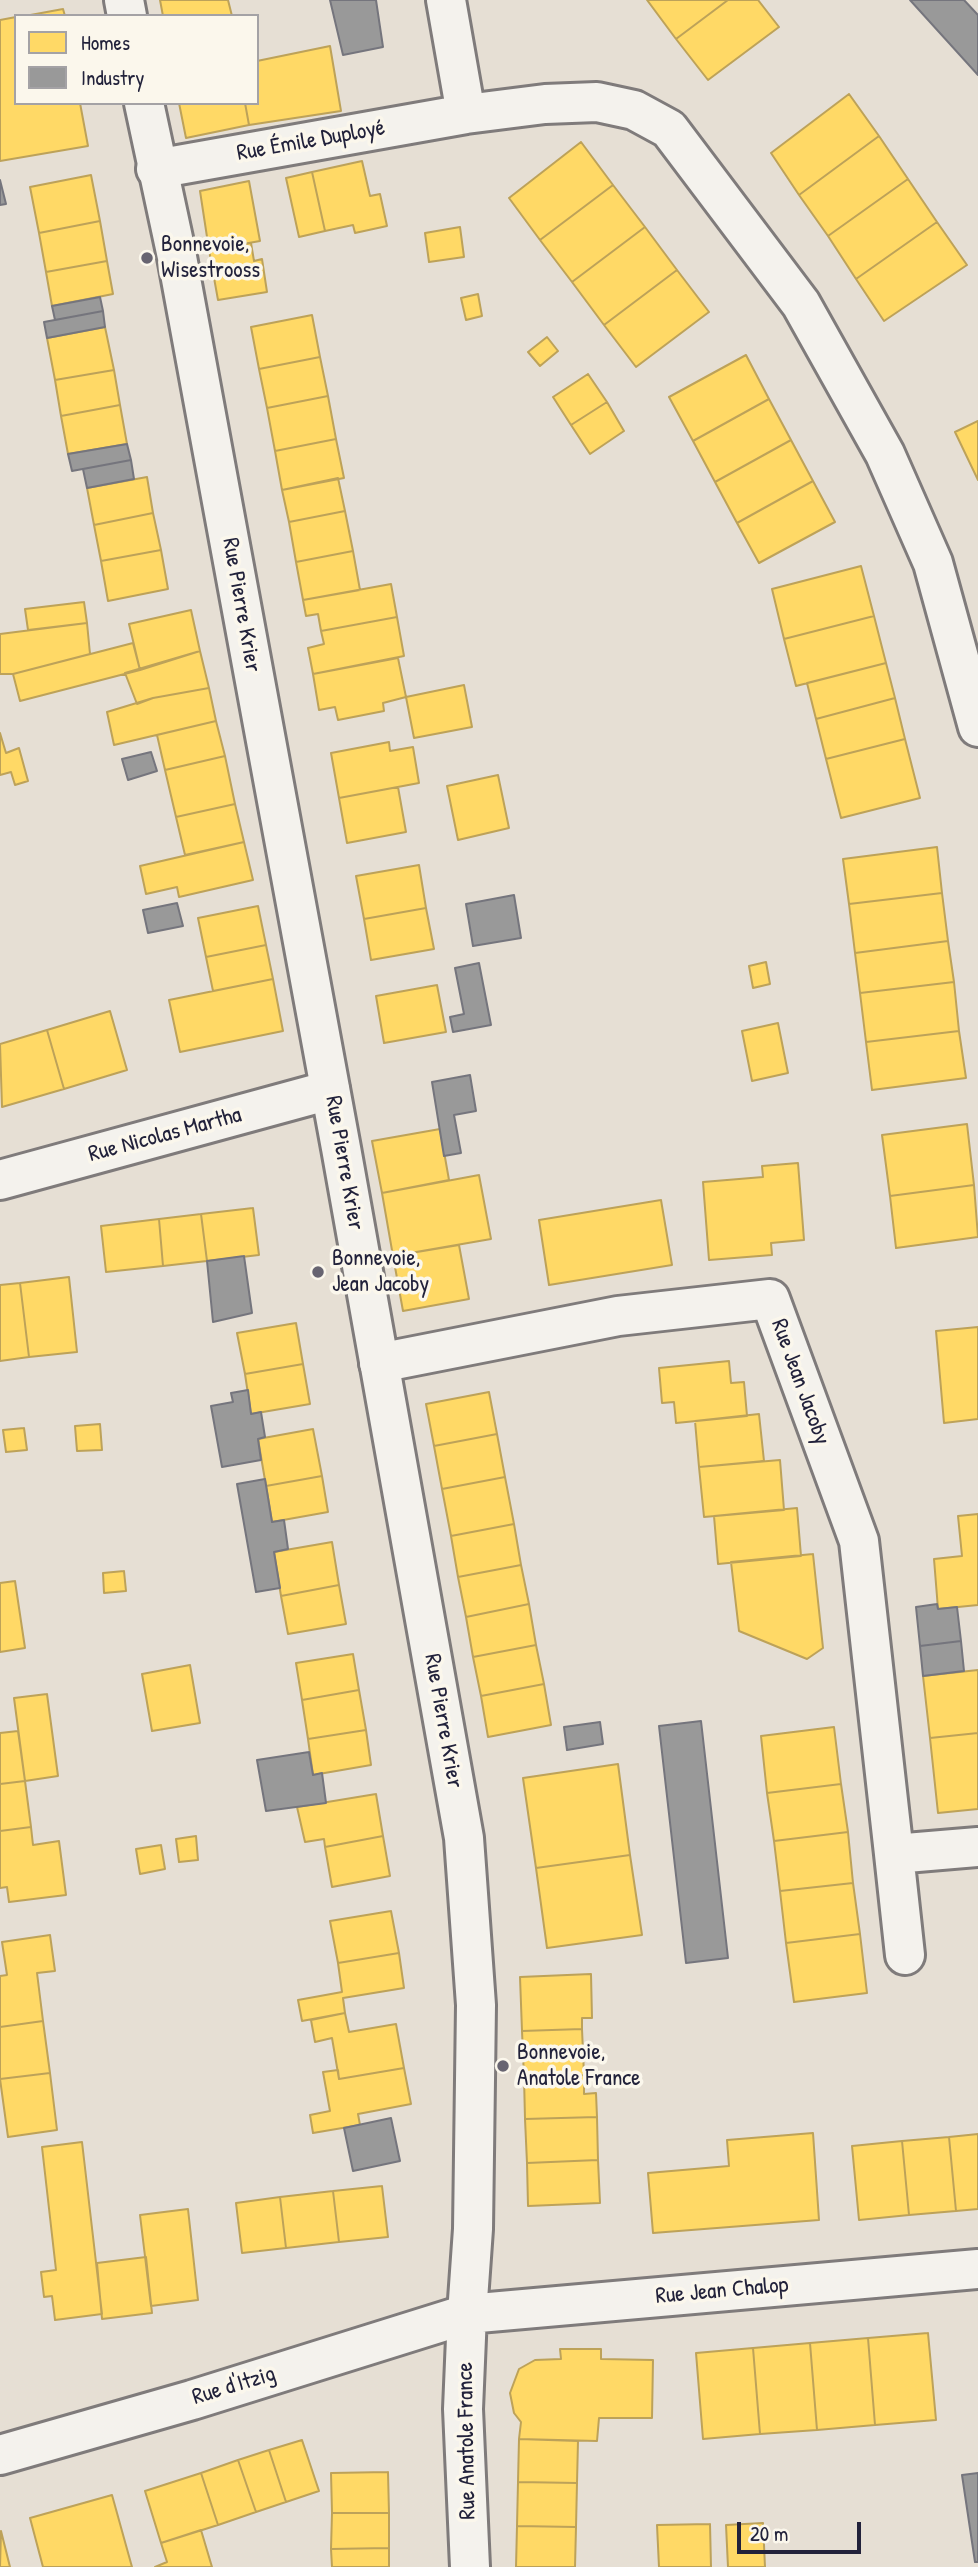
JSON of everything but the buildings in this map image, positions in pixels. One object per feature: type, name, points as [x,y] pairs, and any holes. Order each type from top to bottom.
[{"type":"street","points":[[446,0],[466,114]]},
{"type":"street","name":"Rue Émile Duployé","points":[[156,169],[466,114],[545,104],[597,102],[634,110],[669,130],[801,304],[885,454],[933,563],[978,727]]},
{"type":"street","name":"Rue Pierre Krier","points":[[144,105],[177,257],[331,1090],[464,1838],[476,2005],[473,2229],[467,2314]]},
{"type":"street","name":"Rue Nicolas Martha","points":[[0,1180],[331,1090]]},
{"type":"street","name":"Rue Jean Jacoby","points":[[379,1363],[618,1317],[770,1299],[859,1541],[905,1955]]},
{"type":"street","points":[[894,1854],[978,1847]]},
{"type":"street","name":"Rue Jean Chalop","points":[[467,2314],[978,2269]]},
{"type":"street","name":"Rue d'Itzig","points":[[0,2455],[192,2400],[467,2314]]},
{"type":"street","name":"Rue Anatole France","points":[[467,2314],[463,2409],[470,2567]]},
{"type":"place","name":"Bonnevoie, Wisestrooss","points":[[147,258]]},
{"type":"place","name":"Bonnevoie, Jean Jacoby","points":[[318,1272]]},
{"type":"place","name":"Bonnevoie, Anatole France","points":[[503,2066]]}]
